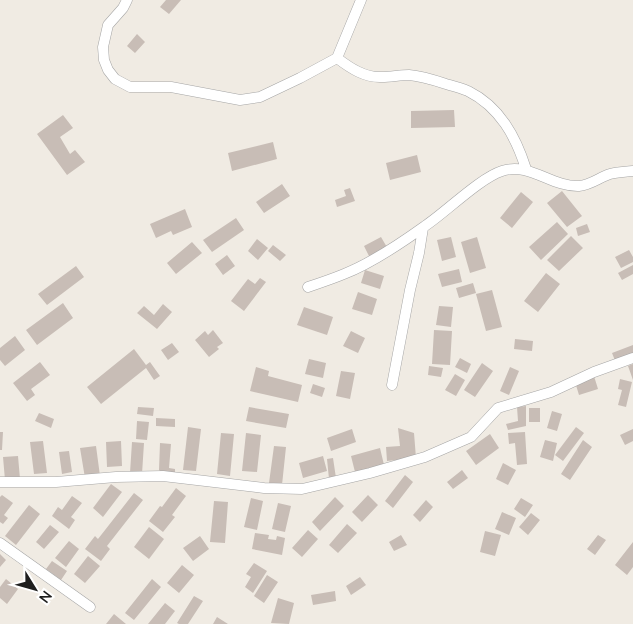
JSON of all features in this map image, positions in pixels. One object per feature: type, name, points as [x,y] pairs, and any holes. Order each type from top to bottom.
[{"type":"street","points":[[127,0],[123,8],[108,25],[103,47],[104,60],[108,70],[115,79],[130,87],[171,87],[240,100],[260,97],[336,58],[361,0]]},
{"type":"street","points":[[336,58],[356,71],[371,76],[408,75],[427,78],[468,91],[491,107],[509,127],[526,169]]},
{"type":"street","points":[[308,288],[345,274],[371,261],[423,228],[494,174],[502,171],[526,169],[562,184],[578,186],[588,184],[611,174],[633,171]]},
{"type":"street","points":[[392,385],[423,228]]},
{"type":"street","points":[[0,482],[56,482],[116,477],[162,476],[264,488],[302,489],[370,473],[425,457],[471,437],[498,408],[551,392],[594,372],[633,358]]},
{"type":"street","points":[[0,543],[90,608]]},
{"type":"building","points":[[166,0],[181,0],[169,14],[160,7]]},
{"type":"building","points":[[137,34],[145,42],[135,53],[127,46]]},
{"type":"building","points":[[454,110],[455,127],[411,128],[411,111]]},
{"type":"building","points":[[63,115],[73,128],[60,137],[70,154],[75,150],[85,162],[67,175],[37,134]]},
{"type":"building","points":[[273,142],[277,159],[232,171],[228,153]]},
{"type":"building","points":[[417,155],[421,172],[390,180],[386,163]]},
{"type":"building","points":[[282,184],[290,196],[264,213],[256,202]]},
{"type":"building","points":[[350,188],[355,201],[337,207],[335,200],[346,196],[344,190]]},
{"type":"building","points":[[562,191],[582,216],[567,227],[547,203]]},
{"type":"building","points":[[521,192],[533,202],[512,228],[500,218]]},
{"type":"building","points":[[185,209],[192,227],[173,235],[171,231],[156,238],[150,224]]},
{"type":"building","points":[[236,218],[244,230],[212,252],[203,240]]},
{"type":"building","points":[[557,222],[568,234],[541,260],[529,247]]},
{"type":"building","points":[[587,224],[590,232],[578,236],[576,228]]},
{"type":"building","points":[[571,236],[583,248],[559,271],[547,260]]},
{"type":"building","points":[[381,237],[388,249],[370,258],[364,246]]},
{"type":"building","points":[[451,237],[456,257],[442,261],[437,240]]},
{"type":"building","points":[[477,237],[486,268],[470,273],[461,242]]},
{"type":"building","points":[[257,239],[268,248],[258,260],[248,251]]},
{"type":"building","points":[[192,242],[202,253],[176,274],[167,263]]},
{"type":"building","points":[[273,245],[286,255],[280,261],[268,251]]},
{"type":"building","points":[[629,250],[633,257],[633,262],[621,268],[615,257]]},
{"type":"building","points":[[227,255],[235,266],[223,275],[215,264]]},
{"type":"building","points":[[633,265],[633,274],[622,280],[618,273]]},
{"type":"building","points":[[76,266],[84,277],[47,305],[38,294]]},
{"type":"building","points":[[459,269],[462,282],[442,287],[438,274]]},
{"type":"building","points":[[365,270],[384,276],[380,289],[361,283]]},
{"type":"building","points":[[546,273],[560,284],[538,312],[524,301]]},
{"type":"building","points":[[260,278],[266,282],[244,311],[231,301],[248,279],[255,284]]},
{"type":"building","points":[[473,283],[476,293],[459,298],[456,288]]},
{"type":"building","points":[[492,290],[502,327],[486,331],[476,294]]},
{"type":"building","points":[[358,292],[377,299],[372,315],[352,309]]},
{"type":"building","points":[[63,303],[73,318],[37,345],[26,330]]},
{"type":"building","points":[[163,304],[172,312],[157,329],[137,313],[144,306],[154,315]]},
{"type":"building","points":[[439,306],[453,307],[451,327],[436,325]]},
{"type":"building","points":[[304,307],[333,317],[327,335],[297,325]]},
{"type":"building","points":[[213,330],[223,343],[209,357],[195,340],[205,331],[208,335]]},
{"type":"building","points":[[434,330],[452,331],[450,365],[432,364]]},
{"type":"building","points":[[351,331],[365,338],[358,353],[343,346]]},
{"type":"building","points":[[15,336],[25,350],[5,366],[0,360],[0,348]]},
{"type":"building","points":[[515,339],[533,341],[532,351],[514,349]]},
{"type":"building","points":[[172,343],[179,352],[168,360],[161,350]]},
{"type":"building","points":[[633,345],[633,356],[616,363],[612,353]]},
{"type":"building","points":[[134,349],[146,365],[150,362],[160,376],[154,380],[146,368],[101,404],[87,387]]},
{"type":"building","points":[[460,358],[471,364],[467,373],[455,367]]},
{"type":"building","points":[[309,359],[326,363],[323,378],[305,374]]},
{"type":"building","points":[[40,362],[50,375],[31,389],[35,395],[27,401],[13,383]]},
{"type":"building","points":[[482,363],[493,371],[475,397],[464,390]]},
{"type":"building","points":[[633,364],[633,380],[628,366]]},
{"type":"building","points":[[429,366],[443,368],[441,377],[428,375]]},
{"type":"building","points":[[256,367],[269,371],[268,376],[302,385],[298,402],[250,391]]},
{"type":"building","points":[[510,367],[519,371],[509,395],[500,391]]},
{"type":"building","points":[[341,371],[355,373],[350,399],[336,396]]},
{"type":"building","points":[[455,374],[465,380],[456,396],[445,390]]},
{"type":"building","points":[[594,376],[598,389],[579,395],[575,382]]},
{"type":"building","points":[[620,379],[632,382],[626,407],[618,405],[622,390],[618,389]]},
{"type":"building","points":[[313,384],[325,388],[322,397],[310,393]]},
{"type":"building","points":[[526,406],[526,426],[508,430],[506,424],[518,421],[517,407]]},
{"type":"building","points":[[138,407],[154,408],[153,416],[137,414]]},
{"type":"building","points":[[249,407],[289,414],[286,428],[246,421]]},
{"type":"building","points":[[529,408],[540,408],[540,422],[529,422]]},
{"type":"building","points":[[552,411],[562,414],[557,431],[547,428]]},
{"type":"building","points":[[39,413],[54,419],[51,428],[35,421]]},
{"type":"building","points":[[156,418],[175,419],[175,427],[156,426]]},
{"type":"building","points":[[137,421],[149,422],[147,440],[136,439]]},
{"type":"building","points":[[188,427],[201,429],[196,471],[183,470]]},
{"type":"building","points":[[576,427],[584,433],[563,461],[555,455]]},
{"type":"building","points":[[398,428],[414,433],[416,458],[387,461],[386,447],[400,446]]},
{"type":"building","points":[[352,429],[356,442],[331,451],[327,438]]},
{"type":"building","points":[[633,429],[633,441],[625,445],[620,435]]},
{"type":"building","points":[[0,432],[3,432],[2,450],[0,450]]},
{"type":"building","points":[[525,432],[527,464],[517,465],[515,443],[509,444],[508,433]]},
{"type":"building","points":[[221,433],[234,434],[230,476],[217,474]]},
{"type":"building","points":[[246,433],[261,435],[257,472],[242,471]]},
{"type":"building","points":[[490,434],[499,448],[476,465],[466,451]]},
{"type":"building","points":[[545,440],[557,443],[553,461],[540,457]]},
{"type":"building","points":[[583,440],[592,447],[570,480],[561,474]]},
{"type":"building","points":[[43,441],[47,473],[34,474],[30,442]]},
{"type":"building","points":[[121,441],[122,466],[107,467],[106,442]]},
{"type":"building","points":[[132,442],[144,443],[142,474],[130,473]]},
{"type":"building","points":[[160,443],[171,444],[169,468],[175,469],[175,475],[159,470]]},
{"type":"building","points":[[96,446],[100,476],[85,478],[80,448]]},
{"type":"building","points":[[274,446],[286,447],[282,485],[269,483]]},
{"type":"building","points":[[380,448],[384,465],[355,472],[351,456]]},
{"type":"building","points":[[69,451],[72,472],[62,474],[59,452]]},
{"type":"building","points":[[18,456],[20,479],[5,480],[3,457]]},
{"type":"building","points":[[323,456],[327,471],[303,478],[299,463]]},
{"type":"building","points":[[333,458],[336,478],[329,479],[327,459]]},
{"type":"building","points":[[503,463],[516,470],[508,485],[496,479]]},
{"type":"building","points":[[462,470],[468,478],[453,489],[447,482]]},
{"type":"building","points":[[405,475],[413,482],[393,508],[385,501]]},
{"type":"building","points":[[111,484],[122,492],[103,517],[93,508]]},
{"type":"building","points":[[176,488],[186,496],[172,515],[175,517],[163,532],[149,521]]},
{"type":"building","points":[[134,493],[143,500],[107,546],[110,549],[101,561],[85,549],[95,536],[98,539]]},
{"type":"building","points":[[2,495],[13,503],[4,515],[8,518],[3,524],[0,522],[0,497]]},
{"type":"building","points":[[368,495],[378,505],[362,522],[352,512]]},
{"type":"building","points":[[72,496],[82,503],[71,517],[75,520],[69,529],[52,516],[58,507],[62,510]]},
{"type":"building","points":[[335,497],[344,506],[320,531],[312,522]]},
{"type":"building","points":[[251,498],[263,501],[257,530],[244,527]]},
{"type":"building","points":[[521,498],[533,505],[525,517],[514,509]]},
{"type":"building","points":[[426,500],[433,507],[420,522],[413,515]]},
{"type":"building","points":[[214,501],[228,502],[225,543],[210,542]]},
{"type":"building","points":[[278,503],[291,506],[285,532],[272,529]]},
{"type":"building","points":[[29,505],[40,514],[16,545],[5,536]]},
{"type":"building","points":[[502,512],[516,518],[509,535],[495,529]]},
{"type":"building","points":[[531,513],[540,520],[528,535],[519,527]]},
{"type":"building","points":[[347,524],[357,533],[338,553],[329,545]]},
{"type":"building","points":[[50,525],[59,532],[44,549],[36,542]]},
{"type":"building","points":[[149,527],[164,539],[149,559],[134,547]]},
{"type":"building","points":[[308,530],[318,539],[302,557],[292,548]]},
{"type":"building","points":[[485,531],[501,535],[495,556],[480,552]]},
{"type":"building","points":[[255,533],[269,535],[268,539],[276,540],[277,536],[285,538],[282,555],[252,549]]},
{"type":"building","points":[[401,535],[407,545],[394,551],[389,542]]},
{"type":"building","points":[[598,535],[606,540],[595,555],[587,549]]},
{"type":"building","points":[[200,536],[209,549],[193,561],[183,548]]},
{"type":"building","points":[[69,541],[79,549],[66,567],[55,558]]},
{"type":"building","points":[[633,542],[633,567],[627,575],[615,565]]},
{"type":"building","points":[[0,554],[6,560],[0,567]]},
{"type":"building","points":[[88,556],[100,566],[85,583],[74,574]]},
{"type":"building","points":[[52,561],[67,571],[61,580],[46,569]]},
{"type":"building","points":[[254,563],[267,571],[253,593],[245,587],[251,577],[246,574]]},
{"type":"building","points":[[182,565],[194,575],[179,593],[167,583]]},
{"type":"building","points":[[267,575],[278,582],[264,603],[254,596]]},
{"type":"building","points":[[360,577],[366,585],[351,595],[346,586]]},
{"type":"building","points":[[6,579],[18,589],[7,604],[0,598],[0,587]]},
{"type":"building","points":[[152,579],[161,587],[134,620],[125,613]]},
{"type":"building","points":[[335,591],[336,601],[313,605],[311,595]]},
{"type":"building","points":[[194,596],[203,601],[188,624],[177,623]]},
{"type":"building","points":[[278,598],[294,603],[289,624],[271,623]]},
{"type":"building","points":[[165,603],[175,611],[165,624],[148,624]]},
{"type":"building","points":[[114,614],[126,624],[106,624]]},
{"type":"building","points":[[217,617],[228,624],[213,624]]}]
